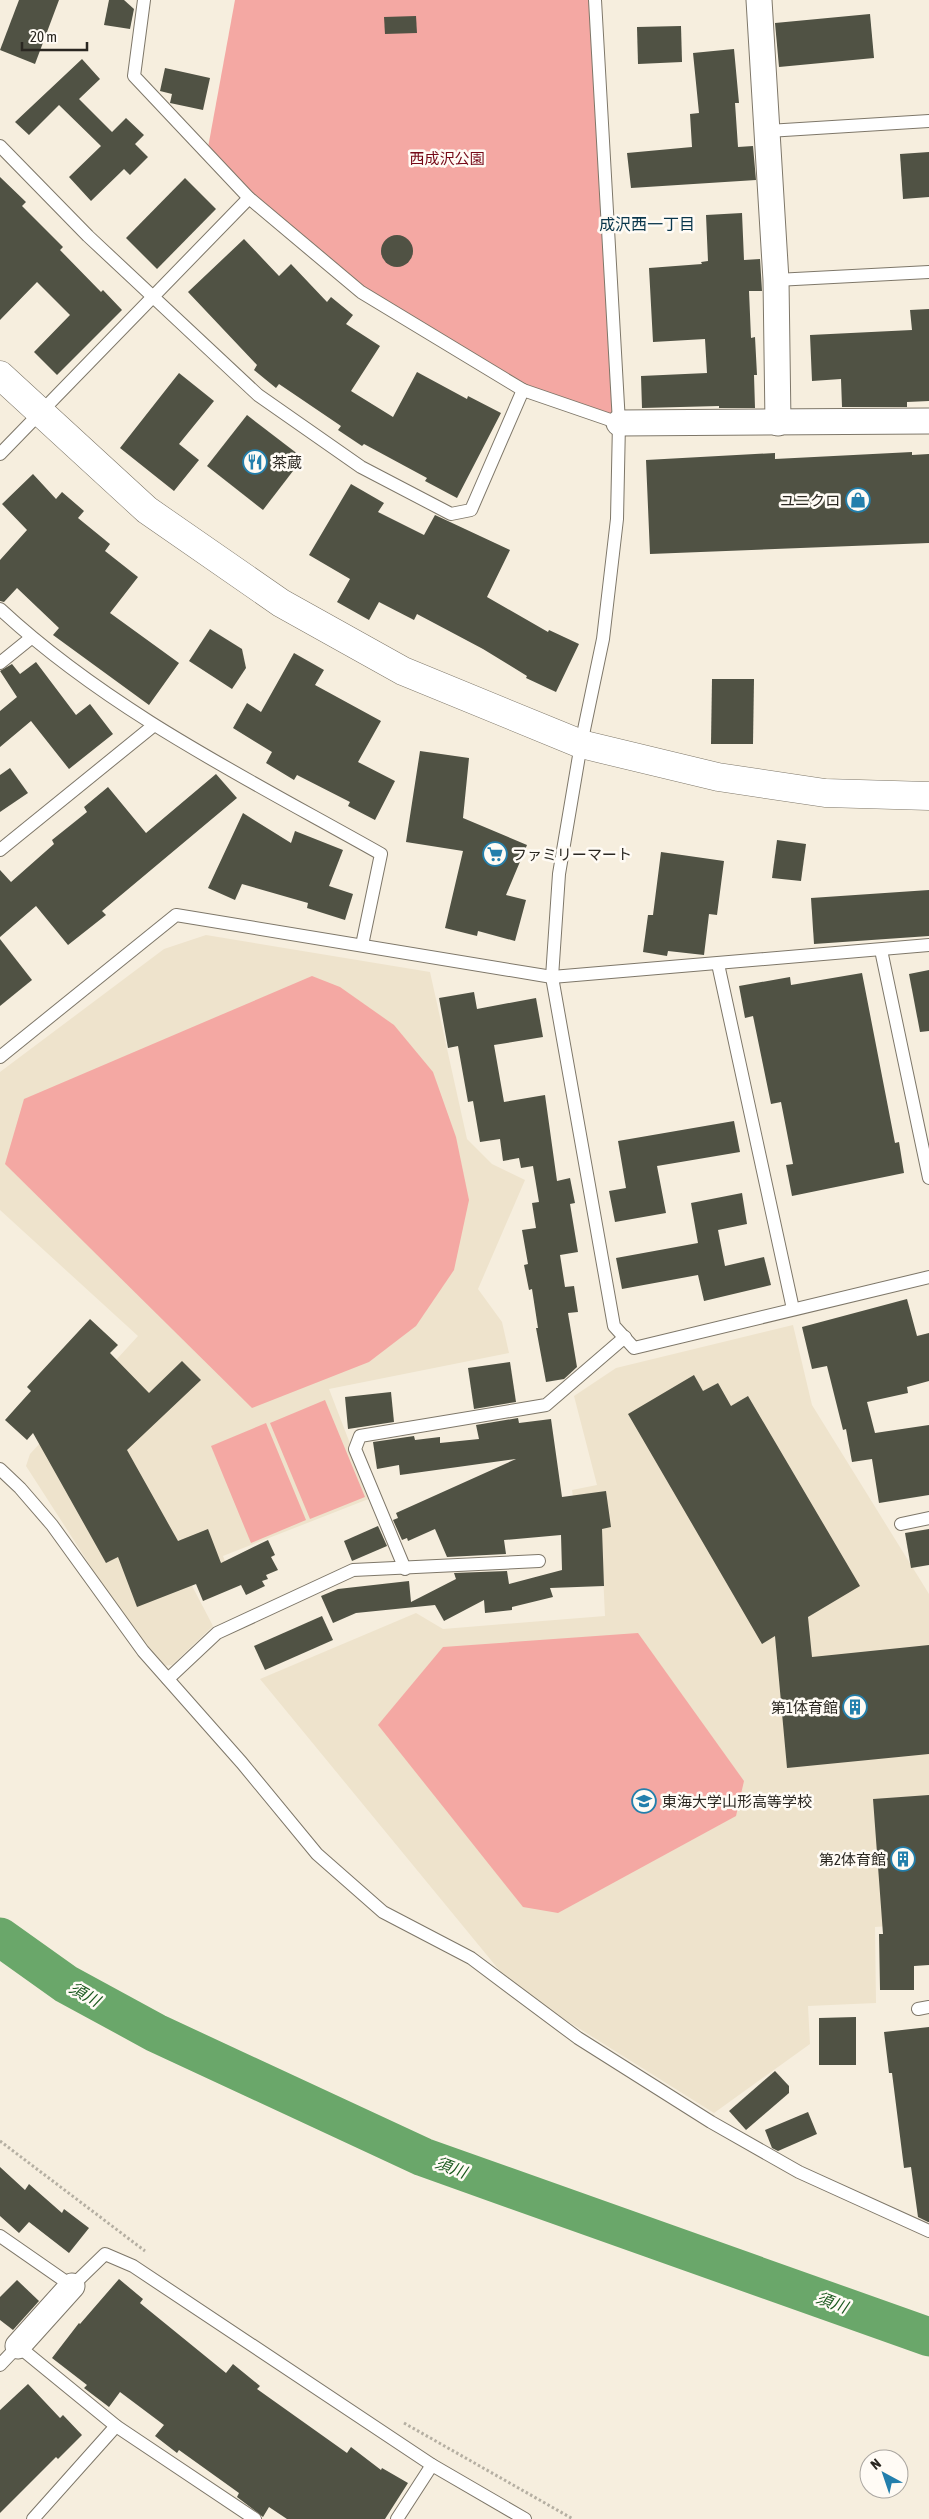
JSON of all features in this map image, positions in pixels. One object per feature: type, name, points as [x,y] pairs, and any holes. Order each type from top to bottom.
[{"type":"street","points":[[759,0],[776,280],[778,423]]},
{"type":"street","points":[[0,375],[40,414],[147,510],[281,604],[403,671],[581,744],[718,777],[815,792],[929,796]]},
{"type":"street","points":[[619,423],[778,423],[929,420]]},
{"type":"street","points":[[18,2346],[72,2286]]},
{"type":"lane","points":[[144,0],[134,76],[249,198],[361,292],[522,390],[619,423]]},
{"type":"lane","points":[[595,0],[619,423],[617,519],[604,630],[581,744],[559,874],[552,977],[614,1326],[634,1348],[929,1277]]},
{"type":"lane","points":[[768,131],[929,121]]},
{"type":"lane","points":[[0,146],[88,236],[258,395],[361,467],[451,514],[471,510],[522,390]]},
{"type":"lane","points":[[0,454],[249,198]]},
{"type":"lane","points":[[776,280],[929,272]]},
{"type":"lane","points":[[0,609],[31,638],[153,726],[382,854],[362,945]]},
{"type":"lane","points":[[0,663],[31,638]]},
{"type":"lane","points":[[0,850],[153,726]]},
{"type":"lane","points":[[0,1057],[176,915],[552,977],[929,945]]},
{"type":"lane","points":[[881,950],[929,1178]]},
{"type":"lane","points":[[718,964],[794,1309]]},
{"type":"lane","points":[[405,1569],[355,1449],[360,1436],[546,1405],[624,1337]]},
{"type":"lane","points":[[0,1470],[20,1488],[52,1525],[143,1651],[317,1854],[383,1912],[470,1958],[578,2038],[711,2122],[799,2172],[929,2231]]},
{"type":"lane","points":[[901,1524],[929,1518]]},
{"type":"lane","points":[[168,1678],[218,1633],[353,1570],[405,1569],[539,1561]]},
{"type":"lane","points":[[0,2236],[72,2286],[105,2254],[133,2266],[432,2465],[525,2519]]},
{"type":"lane","points":[[0,2365],[18,2346],[116,2426],[255,2519]]},
{"type":"lane","points":[[33,2519],[116,2426]]},
{"type":"lane","points":[[398,2519],[432,2465]]},
{"type":"path","points":[[0,2141],[148,2254]]},
{"type":"path","points":[[401,2422],[572,2519]]},
{"type":"shaded area","points":[[206,935],[430,972],[467,1139],[492,1164],[525,1180],[478,1289],[502,1322],[509,1353],[329,1389],[371,1498],[223,1556],[226,1564],[189,1580],[213,1626],[172,1665],[162,1666],[104,1587],[26,1466],[30,1454],[138,1336],[0,1210],[0,1072],[164,949]]},
{"type":"shaded area","name":"東海大学山形高等学校","points":[[793,1325],[812,1405],[929,1594],[929,1923],[875,1927],[876,2003],[808,2006],[810,2044],[714,2113],[513,1987],[260,1679],[416,1613],[443,1629],[605,1616],[601,1532],[578,1533],[572,1490],[597,1485],[574,1396],[616,1368]]},
{"type":"green space","name":"西成沢公園","points":[[235,0],[595,0],[619,423],[523,390],[361,292],[207,153]]},
{"type":"green space","points":[[312,976],[340,987],[394,1025],[433,1072],[456,1137],[469,1200],[454,1270],[416,1326],[369,1362],[252,1408],[5,1164],[24,1099]]},
{"type":"green space","points":[[325,1400],[365,1497],[310,1519],[270,1423]]},
{"type":"green space","points":[[266,1423],[306,1520],[251,1543],[211,1446]]},
{"type":"green space","points":[[638,1633],[744,1781],[736,1816],[558,1913],[523,1907],[378,1725],[443,1647]]},
{"type":"building","points":[[19,0],[59,0],[35,64],[0,50]]},
{"type":"building","points":[[109,0],[124,0],[134,9],[130,29],[104,25]]},
{"type":"building","points":[[870,14],[874,58],[779,67],[775,23]]},
{"type":"building","points":[[416,16],[417,33],[385,34],[384,17]]},
{"type":"building","points":[[681,26],[682,62],[638,64],[637,27]]},
{"type":"building","points":[[734,49],[739,103],[735,103],[738,147],[753,146],[756,180],[631,188],[627,153],[692,147],[690,114],[699,113],[693,53]]},
{"type":"building","points":[[82,59],[100,79],[79,99],[112,132],[126,118],[144,135],[135,144],[148,157],[130,175],[124,169],[91,201],[69,177],[101,146],[59,105],[29,135],[15,122]]},
{"type":"building","points":[[165,68],[210,78],[203,110],[170,103],[172,94],[160,91]]},
{"type":"building","points":[[929,152],[929,197],[903,199],[900,154]]},
{"type":"building","points":[[0,177],[26,202],[22,206],[63,247],[60,250],[101,292],[103,290],[122,310],[57,375],[34,352],[70,315],[37,282],[0,320]]},
{"type":"building","points":[[185,178],[216,209],[157,269],[126,238]]},
{"type":"building","points":[[742,213],[744,260],[760,259],[762,291],[749,291],[751,338],[755,337],[757,375],[754,375],[755,408],[719,408],[719,406],[642,408],[641,376],[707,373],[705,339],[653,342],[649,268],[702,264],[701,262],[708,261],[706,215]]},
{"type":"building","points":[[397,235],[409,239],[413,251],[409,263],[397,267],[385,263],[381,251],[385,239]]},
{"type":"building","points":[[244,239],[279,276],[291,264],[327,302],[331,297],[353,315],[346,324],[380,346],[351,391],[393,417],[417,372],[467,399],[468,396],[501,413],[457,498],[425,481],[427,478],[364,444],[362,446],[338,430],[341,426],[279,384],[276,388],[254,370],[257,365],[188,292]]},
{"type":"building","points":[[929,309],[929,401],[907,402],[907,407],[842,407],[841,379],[812,381],[810,335],[912,330],[910,310]]},
{"type":"building","points":[[179,373],[214,401],[179,444],[199,460],[174,491],[120,448]]},
{"type":"building","name":"茶蔵","points":[[247,415],[303,458],[263,510],[207,466]]},
{"type":"building","points":[[912,452],[912,455],[929,454],[929,543],[650,554],[646,460],[775,453],[775,459]]},
{"type":"building","points":[[33,474],[56,499],[62,492],[84,511],[78,518],[110,544],[105,551],[138,577],[110,613],[179,663],[149,705],[53,635],[59,628],[17,588],[4,602],[0,601],[0,560],[27,530],[2,504]]},
{"type":"building","points":[[351,484],[384,503],[378,512],[424,535],[435,515],[510,550],[487,597],[548,632],[549,630],[579,644],[556,692],[526,678],[527,676],[483,649],[417,614],[414,620],[379,602],[369,620],[337,602],[350,579],[309,555]]},
{"type":"building","points":[[210,629],[242,649],[246,668],[232,689],[189,661]]},
{"type":"building","points":[[294,653],[324,670],[315,685],[381,721],[358,762],[395,781],[375,820],[348,806],[350,802],[297,775],[294,780],[266,763],[272,752],[233,728],[247,703],[261,712]]},
{"type":"building","points":[[36,662],[76,715],[90,704],[113,734],[69,769],[31,721],[0,747],[0,711],[17,697],[0,671],[12,664],[20,674]]},
{"type":"building","points":[[712,679],[754,679],[753,744],[711,744]]},
{"type":"building","points":[[420,751],[469,758],[463,818],[527,845],[506,895],[526,900],[515,941],[478,931],[477,936],[445,928],[463,851],[406,842]]},
{"type":"building","points":[[10,768],[28,793],[0,812],[0,775]]},
{"type":"building","points":[[216,774],[237,798],[102,911],[106,915],[68,945],[36,906],[0,937],[0,870],[11,882],[54,844],[52,840],[87,812],[84,807],[108,787],[146,833]]},
{"type":"building","points":[[243,813],[291,843],[295,831],[343,850],[329,886],[353,894],[345,920],[307,908],[308,903],[242,884],[235,900],[208,888]]},
{"type":"building","points":[[777,840],[806,844],[801,881],[772,878]]},
{"type":"building","points":[[661,852],[724,861],[717,915],[709,914],[704,955],[668,951],[667,956],[643,952],[648,915],[653,915]]},
{"type":"building","points":[[929,890],[929,936],[814,944],[811,898]]},
{"type":"building","points":[[0,939],[32,980],[0,1006]]},
{"type":"building","points":[[929,970],[929,1031],[920,1032],[909,974]]},
{"type":"building","points":[[862,973],[895,1143],[899,1142],[904,1173],[792,1196],[786,1165],[793,1164],[781,1102],[771,1104],[753,1016],[745,1018],[739,986],[790,977],[791,985]]},
{"type":"building","points":[[474,992],[477,1009],[536,998],[543,1037],[494,1045],[504,1102],[545,1095],[557,1181],[570,1178],[575,1203],[570,1204],[578,1252],[560,1255],[565,1287],[574,1286],[578,1312],[568,1313],[577,1367],[564,1379],[546,1382],[536,1328],[538,1328],[532,1289],[529,1290],[524,1265],[528,1264],[522,1230],[536,1228],[532,1203],[539,1202],[533,1166],[521,1168],[519,1158],[503,1161],[500,1139],[480,1142],[473,1101],[468,1102],[458,1046],[448,1048],[439,998]]},
{"type":"building","points":[[734,1121],[740,1152],[657,1166],[666,1213],[615,1222],[609,1191],[626,1188],[618,1141]]},
{"type":"building","points":[[742,1193],[747,1224],[718,1230],[725,1266],[764,1257],[771,1285],[704,1301],[698,1275],[622,1289],[616,1258],[698,1243],[691,1203]]},
{"type":"building","points":[[907,1299],[917,1336],[929,1333],[929,1381],[907,1387],[908,1393],[867,1402],[875,1433],[929,1425],[929,1495],[879,1503],[872,1459],[852,1462],[846,1429],[843,1430],[827,1366],[812,1369],[802,1327]]},
{"type":"building","points":[[90,1319],[118,1345],[110,1353],[149,1393],[182,1361],[201,1380],[127,1450],[178,1541],[208,1529],[221,1563],[268,1540],[275,1555],[271,1557],[278,1570],[266,1575],[268,1579],[262,1581],[265,1586],[246,1595],[241,1585],[203,1601],[196,1584],[137,1607],[118,1557],[106,1563],[33,1433],[27,1440],[5,1420],[31,1391],[27,1387]]},
{"type":"building","points":[[510,1362],[516,1402],[474,1409],[468,1368]]},
{"type":"building","points":[[694,1375],[703,1391],[718,1383],[731,1406],[748,1396],[860,1586],[808,1617],[812,1657],[929,1645],[929,1754],[787,1768],[775,1636],[762,1644],[628,1414]]},
{"type":"building","points":[[391,1392],[394,1422],[348,1429],[345,1397]]},
{"type":"building","points":[[518,1418],[519,1423],[551,1419],[562,1497],[606,1491],[611,1527],[602,1529],[604,1586],[550,1588],[553,1597],[512,1607],[512,1610],[485,1613],[484,1600],[444,1621],[435,1605],[356,1613],[333,1623],[321,1596],[338,1589],[409,1581],[411,1602],[456,1579],[454,1573],[507,1571],[509,1584],[562,1570],[561,1535],[504,1540],[506,1554],[447,1557],[435,1529],[408,1541],[407,1538],[402,1540],[393,1520],[398,1518],[396,1513],[516,1459],[400,1475],[399,1465],[377,1469],[373,1442],[414,1436],[415,1440],[440,1437],[440,1443],[479,1439],[476,1425]]},
{"type":"building","points":[[378,1526],[387,1546],[352,1561],[344,1541]]},
{"type":"building","points":[[929,1529],[929,1565],[911,1568],[905,1533]]},
{"type":"building","points":[[322,1616],[333,1640],[265,1670],[254,1646]]},
{"type":"building","name":"第2体育館","points":[[929,1795],[929,1965],[914,1966],[914,1990],[880,1990],[879,1934],[883,1934],[873,1799]]},
{"type":"building","points":[[856,2017],[856,2065],[819,2065],[819,2018]]},
{"type":"building","points":[[929,2027],[928,2222],[918,2217],[911,2167],[904,2168],[892,2073],[889,2073],[884,2032]]},
{"type":"building","points":[[775,2071],[789,2086],[789,2093],[746,2130],[729,2111]]},
{"type":"building","points":[[808,2112],[817,2134],[778,2151],[772,2148],[765,2130]]},
{"type":"building","points":[[0,2167],[25,2190],[29,2184],[62,2213],[64,2209],[89,2228],[69,2253],[29,2222],[19,2233],[0,2216]]},
{"type":"building","points":[[119,2279],[143,2299],[140,2303],[226,2373],[233,2364],[260,2386],[257,2389],[347,2453],[351,2447],[381,2470],[382,2468],[408,2483],[385,2519],[287,2519],[269,2507],[263,2517],[237,2497],[239,2493],[179,2450],[177,2453],[155,2436],[164,2425],[120,2392],[109,2407],[84,2388],[87,2385],[52,2358],[79,2323]]},
{"type":"building","points":[[17,2280],[39,2301],[13,2330],[0,2320],[0,2297]]},
{"type":"building","points":[[28,2384],[60,2418],[63,2415],[82,2435],[58,2459],[56,2457],[0,2513],[0,2410]]},
{"type":"waterway","name":"須川","points":[[0,1937],[66,1984],[156,2033],[423,2157],[929,2337]]},
{"type":"place","name":"茶蔵","points":[[255,462]]},
{"type":"place","name":"ユニクロ","points":[[858,500]]},
{"type":"place","name":"ファミリーマート","points":[[495,854]]},
{"type":"place","name":"第1体育館","points":[[855,1707]]},
{"type":"place","name":"東海大学山形高等学校","points":[[644,1801]]},
{"type":"place","name":"第2体育館","points":[[903,1859]]},
{"type":"district","name":"成沢西一丁目","points":[[647,224]]}]
